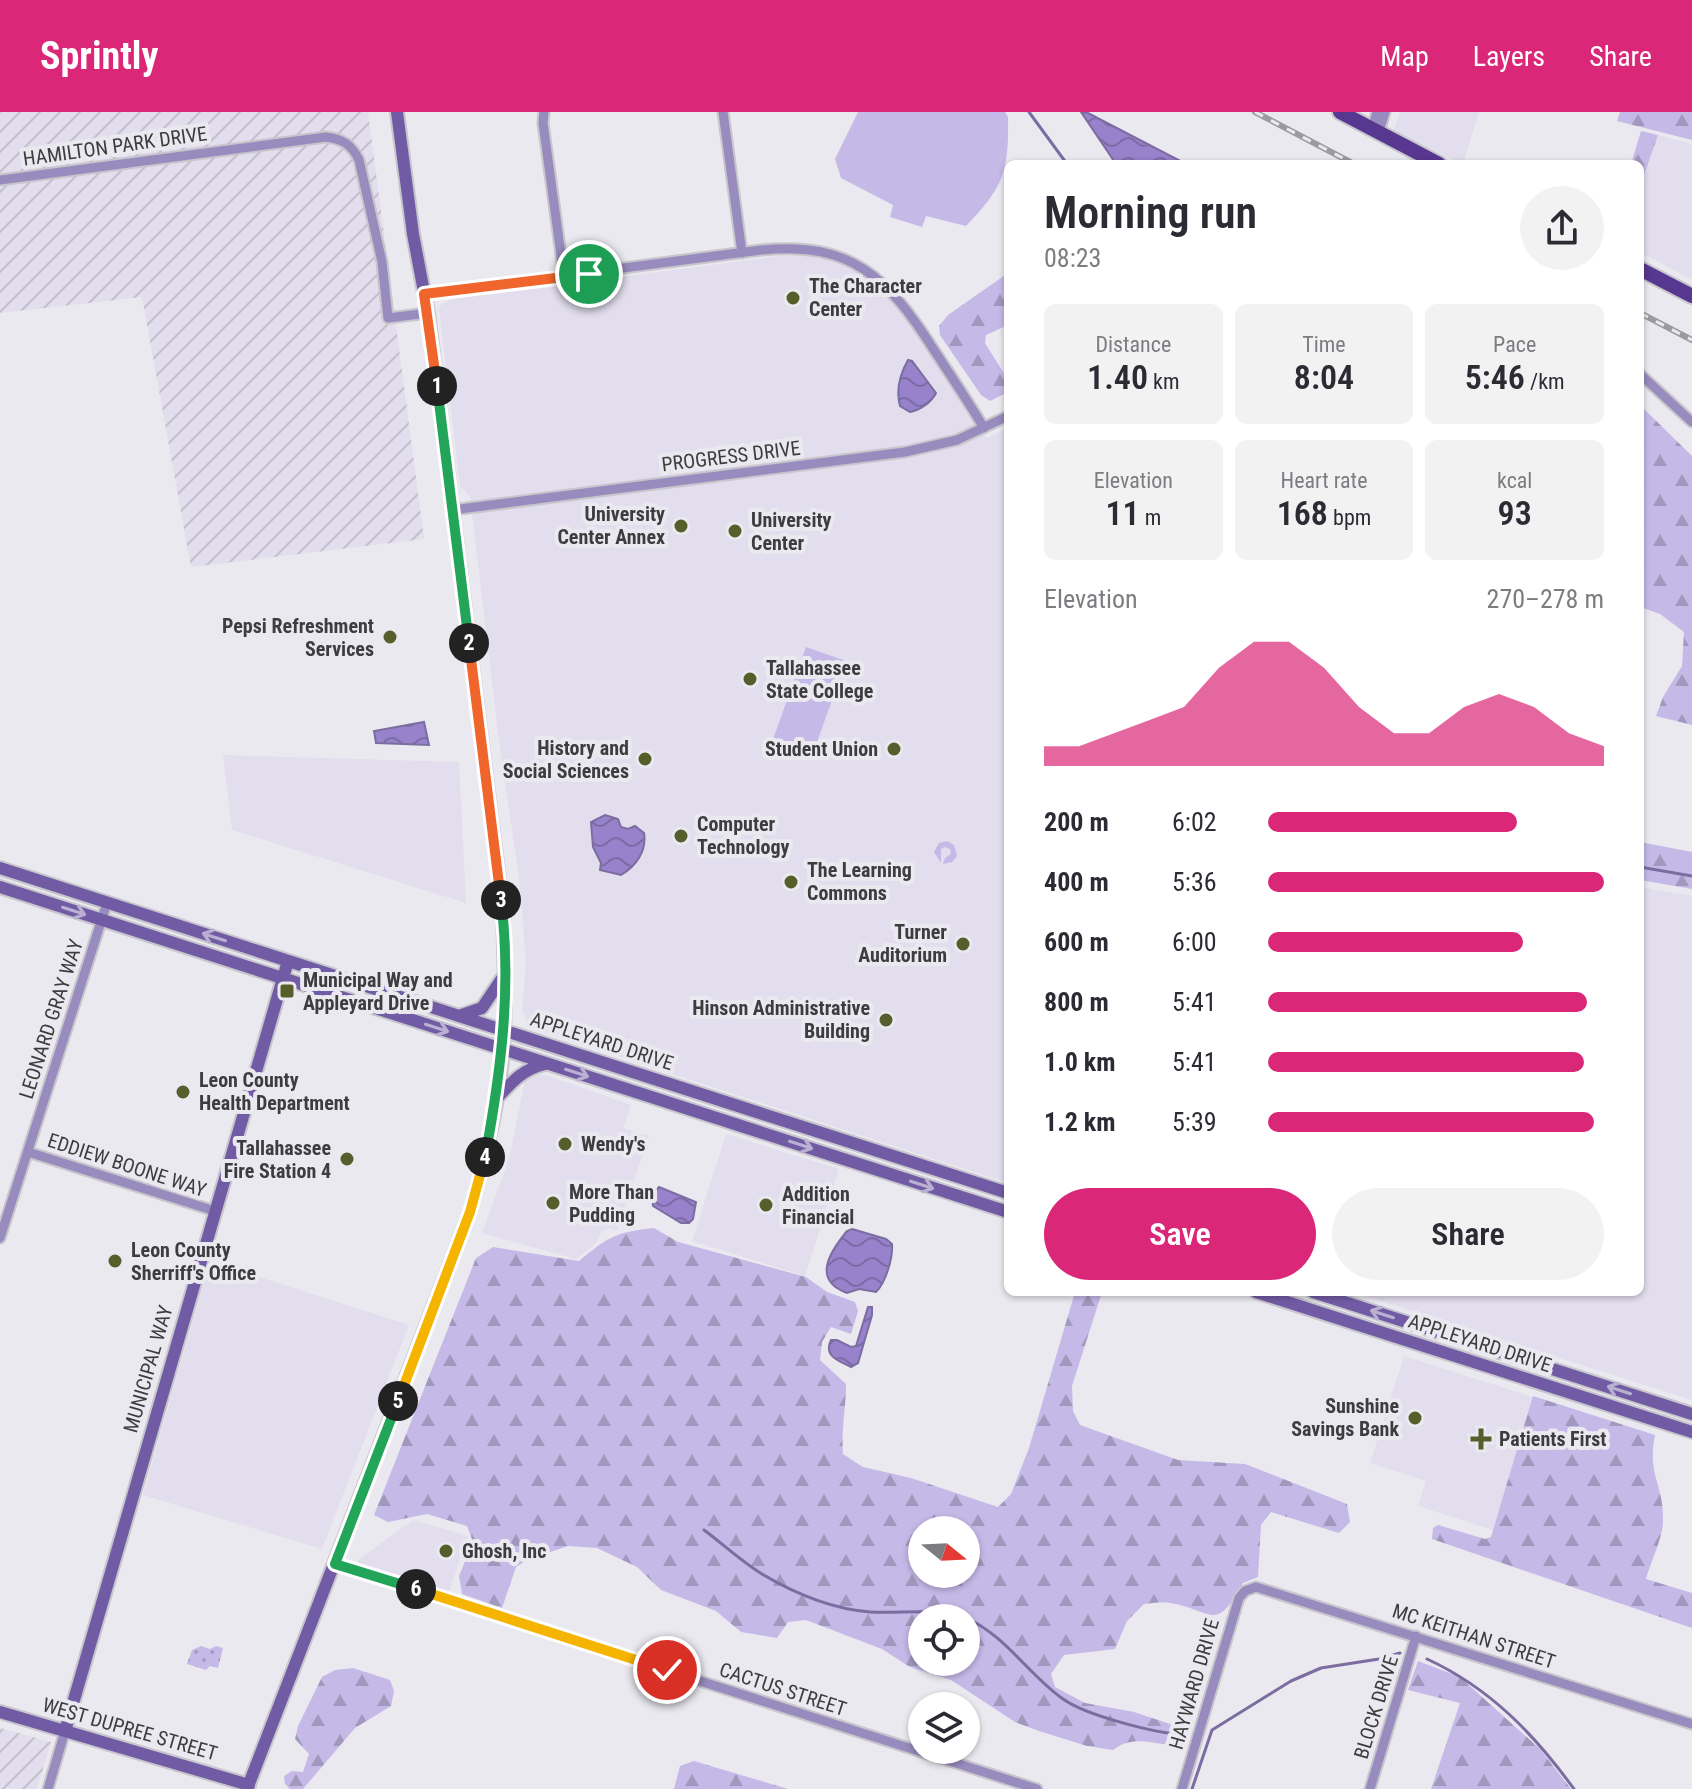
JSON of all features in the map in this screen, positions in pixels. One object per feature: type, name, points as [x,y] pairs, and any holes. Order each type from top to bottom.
[{"type":"main road","points":[[248,1787],[470,1212],[485,1159],[503,1049],[503,912],[428,313],[413,234],[397,112]]},
{"type":"main road","points":[[1340,112],[1431,160]]},
{"type":"main road","points":[[1644,271],[1692,296]]},
{"type":"main road","name":"APPLEYARD DRIVE","points":[[0,868],[1004,1192]]},
{"type":"main road","name":"APPLEYARD DRIVE","points":[[0,887],[1004,1211]]},
{"type":"main road","name":"MUNICIPAL WAY","points":[[65,1731],[288,961]]},
{"type":"main road","points":[[458,1016],[482,1008],[505,974]]},
{"type":"main road","points":[[497,1098],[523,1072],[548,1064]]},
{"type":"main road","points":[[728,1103],[730,1123]]},
{"type":"main road","points":[[848,1161],[854,1143]]},
{"type":"main road","name":"APPLEYARD DRIVE","points":[[1268,1296],[1692,1432]]},
{"type":"main road","name":"APPLEYARD DRIVE","points":[[1325,1296],[1692,1414]]},
{"type":"main road","points":[[1440,1351],[1446,1335]]},
{"type":"main road","name":"WEST DUPREE STREET","points":[[0,1712],[248,1787]]},
{"type":"street","points":[[544,112],[564,277]]},
{"type":"street","points":[[723,112],[742,253]]},
{"type":"street","points":[[1375,131],[1377,112]]},
{"type":"street","points":[[1375,131],[1385,112]]},
{"type":"street","name":"HAMILTON PARK DRIVE","points":[[0,180],[337,138],[351,146],[359,160],[382,262],[388,318],[428,313]]},
{"type":"street","points":[[424,294],[787,248],[821,251],[854,263],[897,296],[984,428]]},
{"type":"street","points":[[1644,378],[1692,422]]},
{"type":"street","name":"PROGRESS DRIVE","points":[[452,510],[905,452],[957,440],[1004,418]]},
{"type":"street","name":"LEONARD GRAY WAY","points":[[0,1238],[107,903]]},
{"type":"street","name":"EDDIEW BOONE WAY","points":[[28,1152],[215,1211]]},
{"type":"street","name":"CACTUS STREET","points":[[335,1564],[1037,1789]]},
{"type":"street","name":"MC KEITHAN STREET","points":[[1245,1591],[1256,1587],[1272,1591],[1692,1724]]},
{"type":"street","name":"HAYWARD DRIVE","points":[[1182,1789],[1233,1614],[1245,1591]]},
{"type":"street","name":"BLOCK DRIVE","points":[[1370,1789],[1416,1636]]},
{"type":"street","name":"MUNICIPAL WAY","points":[[48,1789],[65,1731]]},
{"type":"shaded area","points":[[0,112],[368,112],[424,539],[191,567],[142,297],[0,313]]},
{"type":"shaded area","points":[[1400,112],[1479,112],[1464,160],[1454,160],[1393,132]]},
{"type":"shaded area","points":[[1658,135],[1692,144],[1692,280],[1644,254],[1644,175]]},
{"type":"shaded area","name":"Tallahassee State College","points":[[780,256],[828,260],[870,279],[899,304],[987,438],[1004,429],[1004,1182],[529,1025],[522,1011],[526,961],[519,877],[500,749],[470,497],[460,486],[439,308],[454,299]]},
{"type":"shaded area","points":[[223,755],[459,762],[466,903],[232,830]]},
{"type":"shaded area","points":[[1644,888],[1692,896],[1692,1400],[1365,1296],[1644,1296]]},
{"type":"shaded area","points":[[546,1075],[631,1105],[623,1128],[649,1136],[617,1231],[610,1228],[602,1231],[595,1244],[576,1259],[482,1233],[509,1159],[525,1081]]},
{"type":"shaded area","name":"Addition Financial","points":[[726,1134],[839,1169],[805,1276],[692,1241]]},
{"type":"shaded area","points":[[210,1261],[409,1325],[322,1549],[143,1495]]},
{"type":"shaded area","name":"Patients First","points":[[1404,1356],[1536,1398],[1493,1530],[1418,1506],[1426,1481],[1370,1463]]},
{"type":"shaded area","points":[[413,1520],[468,1536],[448,1595],[358,1564],[358,1560]]},
{"type":"shaded area","points":[[0,1728],[51,1742],[37,1789],[0,1789]]},
{"type":"green space","points":[[858,112],[1005,112],[1008,117],[1002,177],[989,200],[966,226],[926,216],[922,227],[890,217],[893,205],[841,178],[835,159]]},
{"type":"green space","points":[[1620,112],[1692,112],[1692,140],[1617,121]]},
{"type":"green space","points":[[1641,131],[1658,135],[1644,175],[1644,160],[1632,160]]},
{"type":"green space","points":[[1004,276],[1004,327],[986,335],[985,343],[1004,374],[1004,394],[990,401],[981,395],[940,335],[939,326],[948,315]]},
{"type":"green space","points":[[1644,409],[1692,456],[1692,725],[1656,716],[1663,697],[1682,666],[1684,632],[1660,614],[1644,608]]},
{"type":"green space","points":[[806,647],[846,661],[812,756],[772,742]]},
{"type":"green space","points":[[947,841],[954,845],[957,856],[952,862],[943,864],[951,854],[950,849],[941,849],[941,863],[934,852],[939,843]]},
{"type":"green space","points":[[1644,843],[1692,852],[1692,889],[1644,881]]},
{"type":"green space","points":[[654,1228],[678,1242],[806,1277],[827,1292],[855,1302],[858,1311],[851,1334],[831,1327],[822,1342],[820,1360],[846,1384],[843,1454],[863,1467],[911,1478],[998,1507],[1011,1494],[1029,1448],[1074,1296],[1101,1296],[1072,1386],[1073,1411],[1080,1425],[1178,1460],[1245,1464],[1347,1504],[1350,1522],[1339,1533],[1271,1512],[1261,1525],[1258,1577],[1243,1583],[1226,1609],[1212,1615],[1170,1603],[1144,1604],[1127,1621],[1115,1649],[1064,1655],[1051,1674],[1055,1687],[1085,1703],[1134,1712],[1185,1729],[1181,1745],[1137,1741],[1113,1750],[1087,1746],[1015,1722],[980,1699],[980,1692],[969,1692],[938,1676],[980,1676],[980,1604],[908,1604],[908,1666],[882,1649],[806,1620],[788,1622],[777,1638],[741,1632],[716,1611],[661,1590],[637,1567],[597,1548],[568,1546],[527,1560],[516,1567],[502,1608],[462,1594],[459,1576],[473,1542],[467,1526],[427,1514],[388,1522],[374,1515],[476,1258],[493,1247],[579,1261],[613,1237]]},
{"type":"green space","points":[[1533,1396],[1655,1435],[1653,1459],[1663,1525],[1646,1579],[1692,1593],[1692,1628],[1432,1539],[1433,1528],[1438,1525],[1485,1539],[1491,1537]]},
{"type":"green space","points":[[201,1646],[223,1648],[218,1668],[210,1666],[206,1670],[187,1664],[192,1650]]},
{"type":"green space","points":[[1418,1661],[1460,1677],[1540,1749],[1571,1789],[1431,1789],[1460,1703],[1408,1690]]},
{"type":"green space","points":[[353,1668],[390,1680],[394,1691],[391,1706],[355,1728],[303,1789],[290,1789],[285,1784],[284,1776],[292,1771],[303,1772],[309,1754],[295,1739],[298,1726],[322,1677],[335,1670]]},
{"type":"green space","points":[[694,1761],[788,1789],[674,1789],[680,1766]]},
{"type":"water","points":[[1081,112],[1178,160],[1113,160]]},
{"type":"water","points":[[908,360],[912,361],[936,393],[925,406],[910,412],[900,406],[898,394]]},
{"type":"water","points":[[424,722],[429,745],[376,743],[374,731]]},
{"type":"water","points":[[605,815],[618,819],[621,827],[628,829],[635,826],[644,833],[644,846],[639,857],[621,875],[600,870],[601,863],[593,847],[591,822]]},
{"type":"water","points":[[659,1187],[696,1202],[693,1219],[689,1223],[681,1223],[653,1206],[652,1195]]},
{"type":"water","points":[[852,1229],[886,1239],[892,1244],[888,1270],[876,1292],[859,1289],[847,1293],[830,1281],[827,1265],[830,1257],[847,1231]]},
{"type":"water","points":[[868,1307],[872,1307],[872,1315],[858,1363],[851,1367],[834,1357],[829,1346],[831,1340],[837,1340],[851,1347],[856,1346]]},
{"type":"waterway","points":[[1029,112],[1064,160]]},
{"type":"waterway","points":[[1644,868],[1692,876]]},
{"type":"waterway","points":[[704,1530],[762,1574],[800,1594],[828,1604],[870,1612],[932,1612],[966,1618],[993,1634],[1051,1689],[1074,1705],[1122,1723],[1185,1735]]},
{"type":"waterway","points":[[1192,1789],[1212,1730],[1291,1681],[1321,1668],[1400,1653]]},
{"type":"waterway","points":[[1427,1659],[1491,1698],[1527,1731],[1574,1789]]},
{"type":"railway","points":[[1255,112],[1346,160]]},
{"type":"railway","points":[[1644,315],[1692,340]]},
{"type":"place","name":"The Character Center","points":[[793,298]]},
{"type":"place","name":"University Center Annex","points":[[681,526]]},
{"type":"place","name":"University Center","points":[[735,531]]},
{"type":"place","name":"Pepsi Refreshment Services","points":[[390,637]]},
{"type":"place","name":"Tallahassee State College","points":[[750,679]]},
{"type":"place","name":"Student Union","points":[[894,749]]},
{"type":"place","name":"History and Social Sciences","points":[[645,759]]},
{"type":"place","name":"Computer Technology","points":[[681,836]]},
{"type":"place","name":"The Learning Commons","points":[[791,882]]},
{"type":"place","name":"Turner Auditorium","points":[[963,944]]},
{"type":"place","name":"Municipal Way and Appleyard Drive","points":[[287,991]]},
{"type":"place","name":"Hinson Administrative Building","points":[[886,1020]]},
{"type":"place","name":"Leon County Health Department","points":[[183,1092]]},
{"type":"place","name":"Wendy's","points":[[565,1144]]},
{"type":"place","name":"Tallahassee Fire Station 4","points":[[347,1159]]},
{"type":"place","name":"More Than Pudding","points":[[553,1203]]},
{"type":"place","name":"Addition Financial","points":[[766,1205]]},
{"type":"place","name":"Leon County Sherriff's Office","points":[[115,1261]]},
{"type":"place","name":"Sunshine Savings Bank","points":[[1415,1418]]},
{"type":"place","name":"Patients First","points":[[1481,1439]]},
{"type":"place","name":"Ghosh, Inc","points":[[446,1551]]},
{"type":"route","points":[[589,274],[424,294],[503,912],[503,1049],[485,1159],[470,1212],[335,1564],[667,1670]]}]
